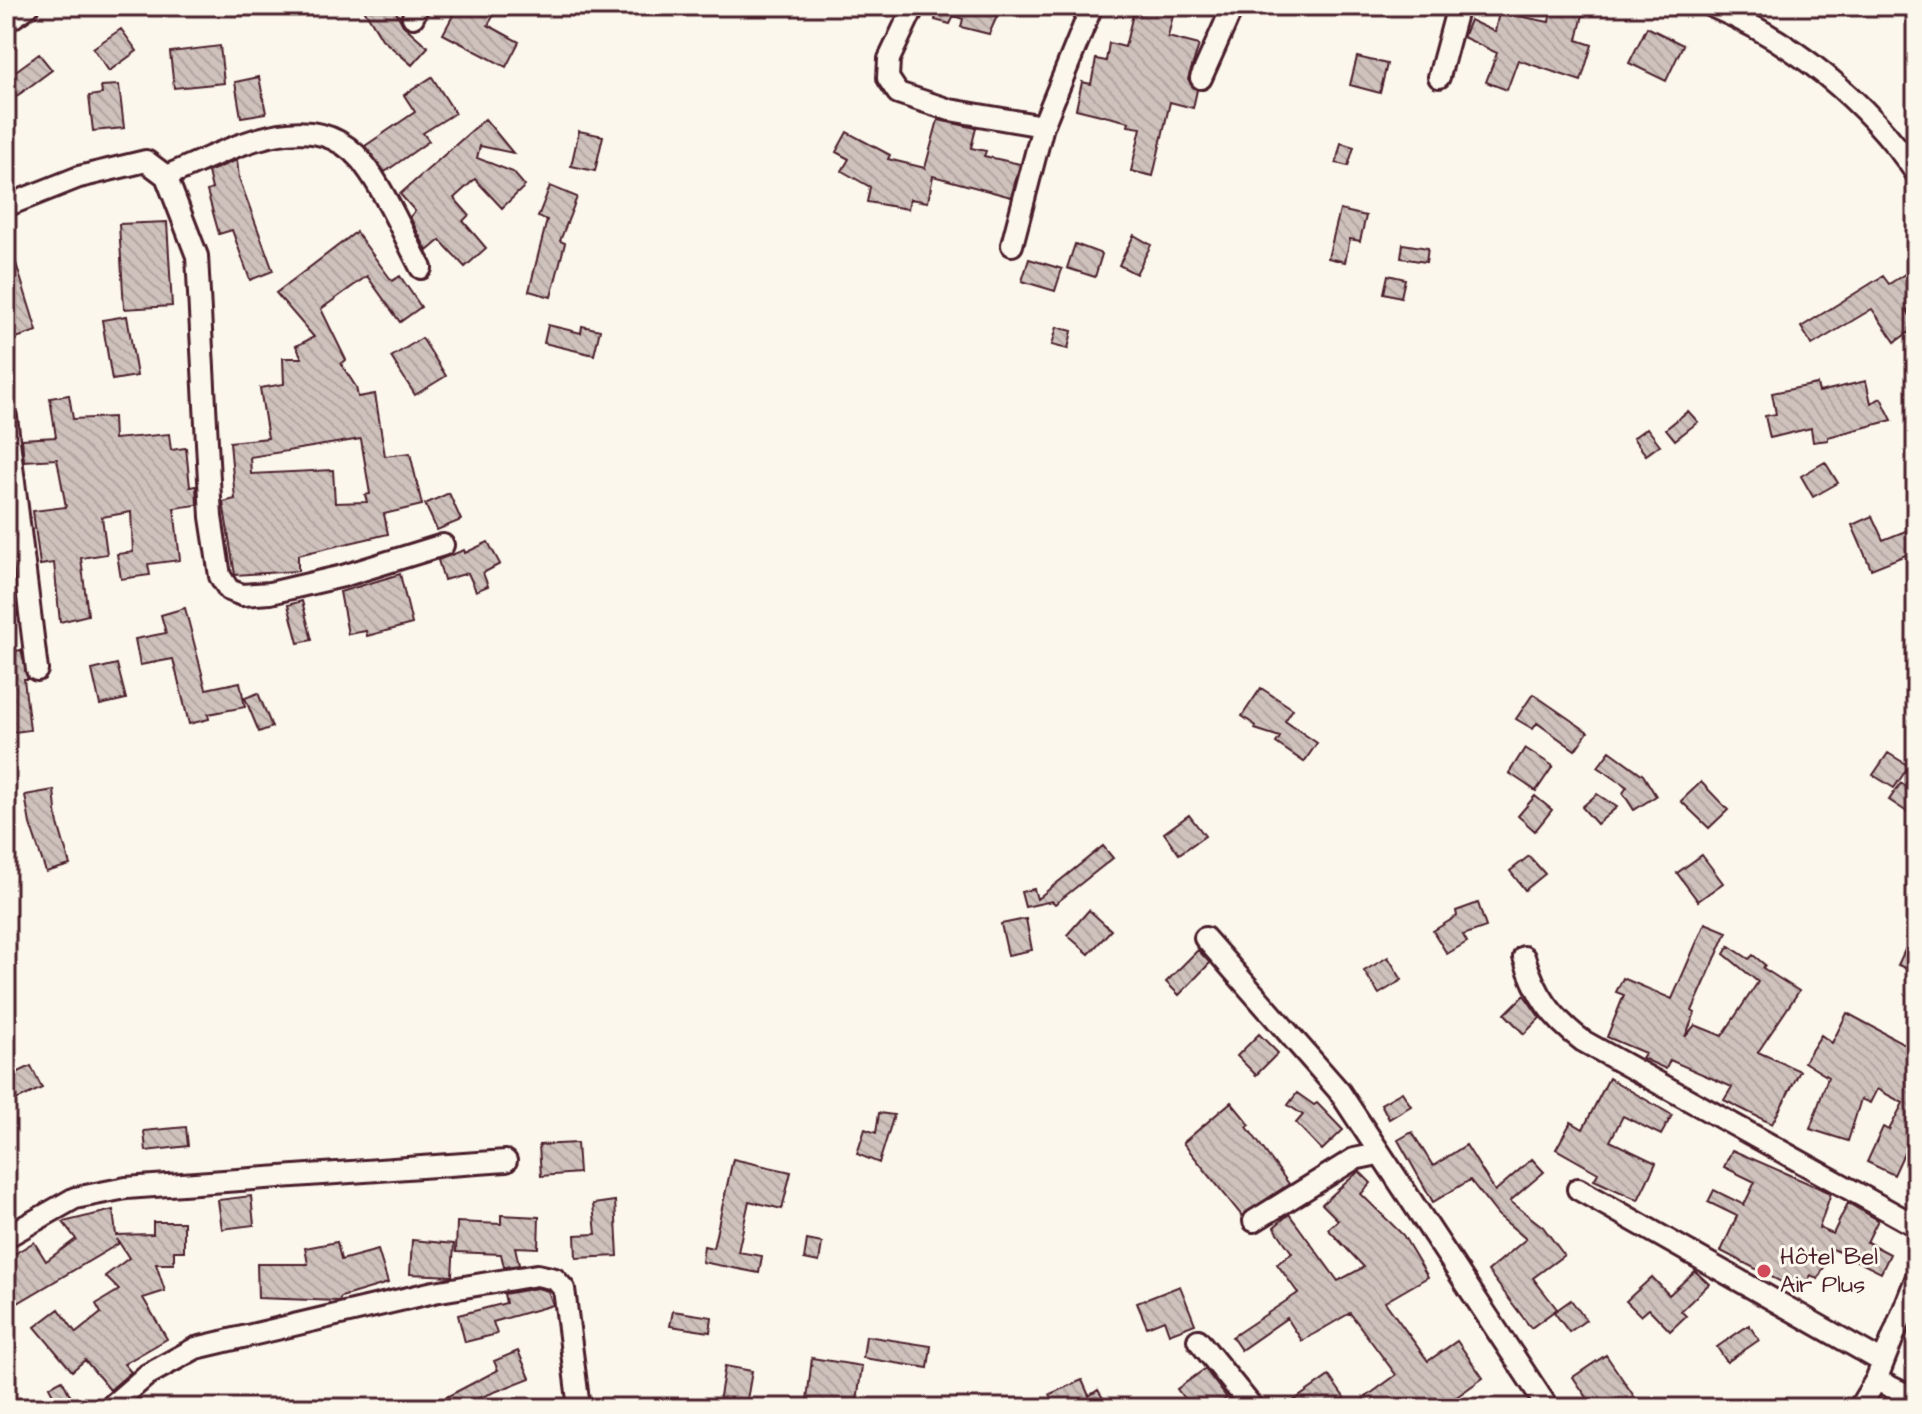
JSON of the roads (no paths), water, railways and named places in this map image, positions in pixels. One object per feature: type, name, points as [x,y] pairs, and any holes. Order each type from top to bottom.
[{"type":"street","points":[[6,22],[29,6]]},
{"type":"street","points":[[914,6],[889,59],[888,78],[898,93],[950,110],[1043,126]]},
{"type":"street","points":[[1012,245],[1043,126],[1092,6]]},
{"type":"street","points":[[1201,78],[1230,13],[1221,6]]},
{"type":"street","points":[[1439,77],[1458,6]]},
{"type":"street","points":[[1711,6],[1794,53],[1846,92],[1871,116],[1916,173]]},
{"type":"street","points":[[166,176],[266,137],[299,130],[322,132],[344,143],[369,170],[421,268]]},
{"type":"street","points":[[6,206],[79,177],[146,161],[166,176],[197,256],[211,517],[220,576],[229,590],[242,595],[270,593],[343,576],[443,545]]},
{"type":"street","points":[[6,417],[37,670]]},
{"type":"street","points":[[1205,938],[1339,1091],[1548,1408]]},
{"type":"street","points":[[1524,957],[1533,986],[1548,1011],[1583,1041],[1916,1226]]},
{"type":"street","points":[[1254,1221],[1354,1159],[1378,1154]]},
{"type":"street","points":[[6,1237],[75,1198],[126,1188],[506,1161]]},
{"type":"street","points":[[1578,1189],[1880,1371],[1916,1399]]},
{"type":"street","points":[[109,1408],[147,1375],[196,1348],[434,1292],[537,1275],[555,1279],[564,1289],[579,1408]]},
{"type":"street","points":[[1859,1408],[1880,1371],[1916,1279]]},
{"type":"street","points":[[1198,1340],[1253,1408]]},
{"type":"place","name":"Hôtel Bel Air Plus","points":[[1764,1271]]}]
